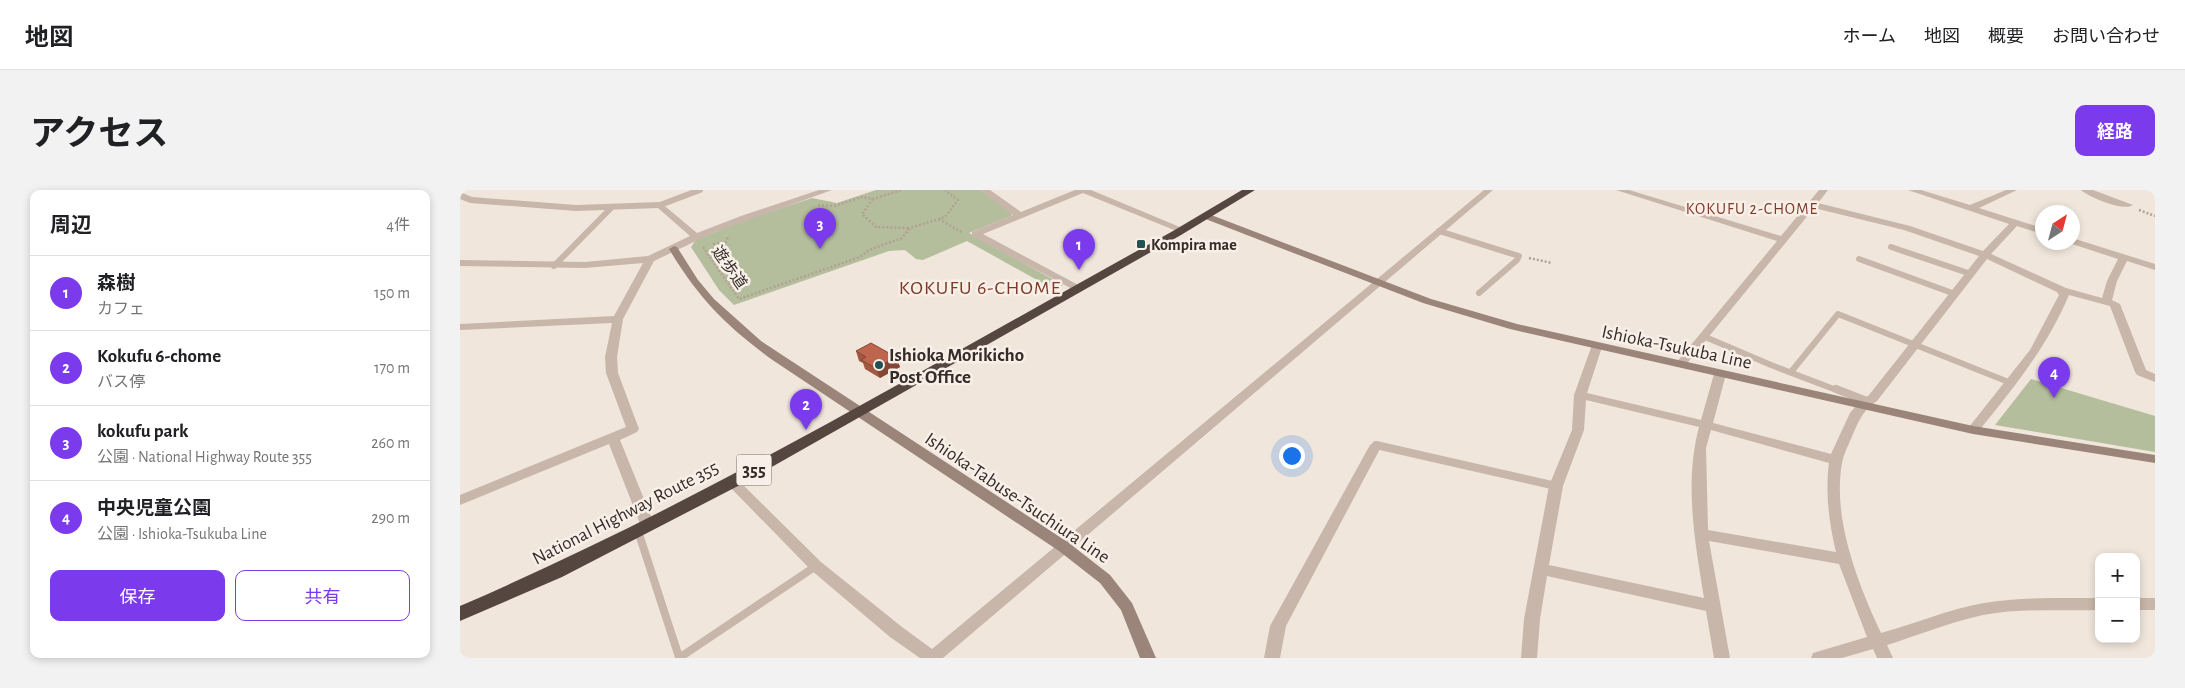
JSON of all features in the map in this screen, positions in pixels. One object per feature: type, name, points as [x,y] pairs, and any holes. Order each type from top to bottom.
[{"type":"highway","name":"National Highway Route 355","points":[[460,614],[556,572],[732,482],[1078,289],[1250,190]]},
{"type":"main road","name":"Ishioka-Tsukuba Line","points":[[1206,216],[1468,314],[1514,327],[1720,374],[1864,403],[1973,430],[2155,459]]},
{"type":"main road","name":"Ishioka-Tabuse-Tsuchiura Line","points":[[674,250],[701,291],[737,327],[778,359],[1064,547],[1105,579],[1128,607],[1148,658]]},
{"type":"street","points":[[460,263],[585,266],[650,259],[674,250],[696,237],[828,190]]},
{"type":"street","points":[[984,190],[1019,216]]},
{"type":"street","points":[[1078,289],[975,234],[1083,190],[1182,230]]},
{"type":"street","points":[[732,482],[816,566],[896,632],[932,658],[1489,190]]},
{"type":"street","points":[[1620,190],[1783,240]]},
{"type":"street","points":[[1680,365],[1824,190]]},
{"type":"street","points":[[1912,190],[2035,229]]},
{"type":"street","points":[[1972,208],[2013,190]]},
{"type":"street","points":[[2085,190],[2128,205]]},
{"type":"street","points":[[460,195],[461,197],[479,200],[576,208],[660,205],[696,237]]},
{"type":"street","points":[[1813,205],[1885,221],[1986,255],[2062,290],[2115,304],[2141,372],[2155,378]]},
{"type":"street","points":[[1885,658],[1844,558],[1834,505],[1836,460],[1864,403],[1873,398],[1986,255],[2016,222]]},
{"type":"street","points":[[2080,244],[2155,267]]},
{"type":"street","points":[[2106,302],[2112,281],[2124,258]]},
{"type":"street","points":[[460,500],[634,429],[612,373],[611,357],[618,319],[650,259]]},
{"type":"street","points":[[1973,430],[2043,340],[2064,294],[2062,290]]},
{"type":"street","points":[[460,327],[618,319]]},
{"type":"street","points":[[1529,658],[1532,619],[1556,486],[1578,430],[1580,395],[1596,346]]},
{"type":"street","points":[[1720,374],[1700,448],[1701,534],[1722,658]]},
{"type":"street","points":[[1580,395],[1706,425],[1836,460]]},
{"type":"street","points":[[613,438],[643,529]]},
{"type":"street","points":[[1272,658],[1278,626],[1376,445]]},
{"type":"street","points":[[1701,534],[1844,558]]},
{"type":"street","points":[[1541,570],[1713,606]]},
{"type":"street","points":[[1819,658],[1912,631],[1934,622],[1984,609],[2036,605],[2095,604]]},
{"type":"street","points":[[2140,604],[2155,604]]},
{"type":"lane","points":[[660,205],[700,190]]},
{"type":"lane","points":[[554,266],[611,208]]},
{"type":"lane","points":[[1439,231],[1519,256],[1517,260],[1479,293]]},
{"type":"lane","points":[[1891,246],[1971,274]]},
{"type":"lane","points":[[1860,259],[1955,294]]},
{"type":"lane","points":[[1791,372],[1838,314],[2011,383]]},
{"type":"lane","points":[[1704,336],[1864,403]]},
{"type":"lane","points":[[1376,445],[1556,486]]},
{"type":"lane","points":[[643,529],[679,658],[816,566]]},
{"type":"path","points":[[811,204],[834,206],[862,197],[873,199],[902,190]]},
{"type":"path","name":"遊歩道","points":[[873,199],[862,214],[876,227],[910,228],[945,217],[958,200],[945,190]]},
{"type":"path","name":"遊歩道","points":[[731,231],[726,242],[705,245],[702,248],[739,300],[860,257],[869,250],[902,238],[910,228]]},
{"type":"path","points":[[1519,256],[1552,263]]},
{"type":"green space","points":[[876,190],[980,190],[1012,213],[1011,216],[969,233],[1063,285],[1055,290],[967,241],[923,260],[916,259],[905,250],[889,251],[734,305],[719,290],[691,247],[696,240],[736,223],[812,198],[837,203]]},
{"type":"green space","points":[[2031,379],[2155,416],[2155,452],[1995,425]]},
{"type":"building","points":[[871,343],[896,357],[876,368],[861,360],[866,357],[856,351]]},
{"type":"place","name":"Kompira mae","points":[[1141,244]]},
{"type":"place","name":"kokufu park","points":[[820,249]]},
{"type":"place","name":"森樹","points":[[1079,270]]},
{"type":"place","name":"Ishioka Morikicho Post Office","points":[[879,365]]},
{"type":"place","name":"中央児童公園","points":[[2054,398]]},
{"type":"place","name":"Kokufu 6-chome","points":[[806,430]]},
{"type":"district","name":"KOKUFU 2-CHOME","points":[[1752,208]]},
{"type":"district","name":"KOKUFU 6-CHOME","points":[[980,287]]}]
